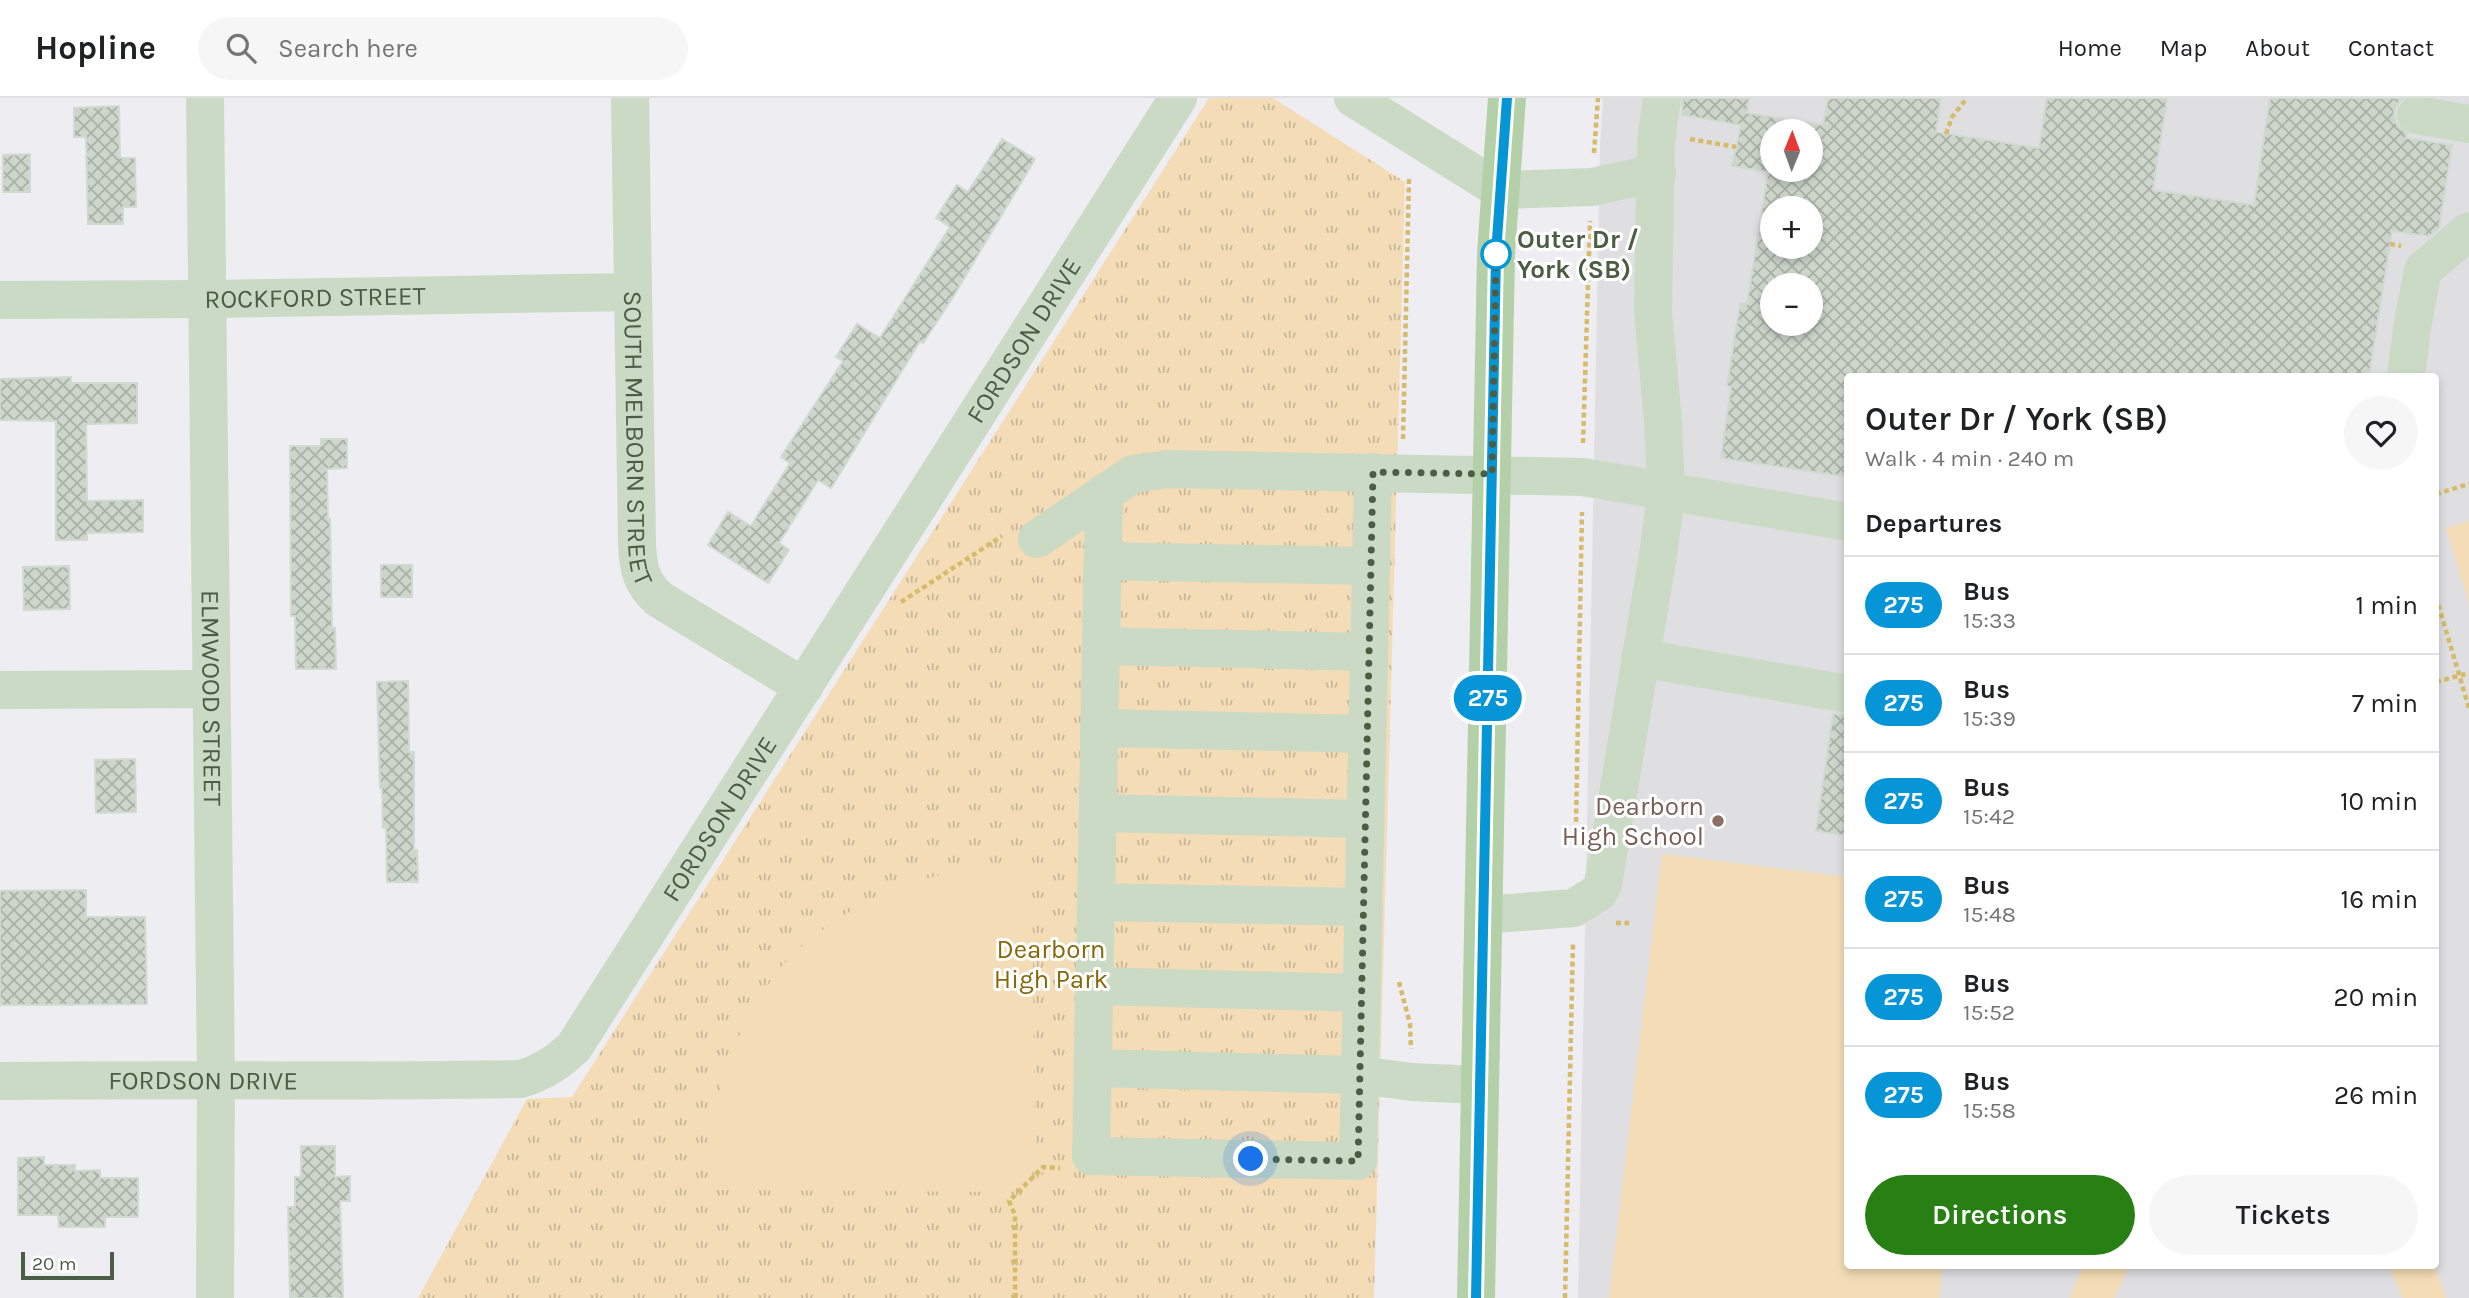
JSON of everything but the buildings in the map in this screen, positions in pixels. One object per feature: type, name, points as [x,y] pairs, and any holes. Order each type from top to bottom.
[{"type":"main road","points":[[1476,1298],[1492,474],[1500,190],[1507,98]]},
{"type":"street","name":"ELMWOOD STREET","points":[[205,98],[216,1080],[215,1298]]},
{"type":"street","name":"SOUTH MELBORN STREET","points":[[630,98],[631,292],[637,544],[641,578],[659,599],[804,687]]},
{"type":"street","name":"FORDSON DRIVE","points":[[0,1081],[351,1082],[521,1079],[555,1065],[574,1047],[1178,98]]},
{"type":"street","points":[[1353,98],[1500,190],[1592,187],[1657,173]]},
{"type":"street","points":[[1483,915],[1574,908],[1599,892],[1603,884],[1666,492],[1653,311],[1656,141],[1662,98]]},
{"type":"street","points":[[2416,116],[2469,124]]},
{"type":"street","points":[[2406,373],[2423,270],[2469,231]]},
{"type":"street","name":"ROCKFORD STREET","points":[[0,300],[631,292]]},
{"type":"street","points":[[1037,539],[1133,474],[1168,469],[1583,477],[1844,521]]},
{"type":"street","points":[[1104,494],[1091,1156],[1358,1161],[1373,472]]},
{"type":"street","points":[[1103,561],[1371,566]]},
{"type":"street","points":[[1101,646],[1369,652]]},
{"type":"street","points":[[1640,659],[1844,693]]},
{"type":"street","points":[[0,690],[210,690]]},
{"type":"street","points":[[1100,728],[1367,734]]},
{"type":"street","points":[[1098,813],[1366,819]]},
{"type":"street","points":[[1096,902],[1364,907]]},
{"type":"street","points":[[1094,986],[1362,993]]},
{"type":"street","points":[[1093,1068],[1360,1075],[1412,1082],[1480,1085]]},
{"type":"path","points":[[1594,160],[1598,98]]},
{"type":"path","points":[[1946,134],[1952,117],[1967,98]]},
{"type":"path","points":[[1682,137],[1736,147]]},
{"type":"path","points":[[1402,447],[1409,179]]},
{"type":"path","points":[[1583,447],[1590,220]]},
{"type":"path","points":[[2439,493],[2469,484]]},
{"type":"path","points":[[1575,830],[1583,501]]},
{"type":"path","points":[[2439,607],[2469,708]]},
{"type":"path","points":[[2439,681],[2469,673]]},
{"type":"path","points":[[1565,1298],[1573,937]]},
{"type":"path","points":[[1398,975],[1401,998],[1410,1024],[1411,1050]]},
{"type":"path","points":[[1015,1298],[1015,1216],[1009,1201],[1043,1167],[1076,1168],[1091,1156]]},
{"type":"shaded area","name":"Dearborn High School","points":[[1603,98],[2469,98],[2469,1298],[1578,1298]]},
{"type":"green space","name":"Dearborn High Park","points":[[1209,98],[1273,98],[1405,182],[1374,1298],[418,1298],[527,1099],[572,1097]]},
{"type":"green space","points":[[2469,521],[2469,603],[2446,528]]},
{"type":"green space","points":[[1662,854],[1844,877],[1844,1269],[1942,1269],[1939,1298],[1609,1298]]},
{"type":"green space","points":[[1032,870],[1035,1169],[1012,1192],[712,1190],[717,1106],[727,1065],[751,1012],[775,975],[803,945],[841,917],[901,886],[961,872]]},
{"type":"green space","points":[[1046,1171],[1057,1181],[1027,1212],[1016,1201]]},
{"type":"green space","points":[[2081,1269],[2128,1269],[2114,1298],[2070,1298]]},
{"type":"green space","points":[[2390,1269],[2435,1269],[2446,1298],[2403,1298]]},
{"type":"bus line","name":"275","points":[[1476,1298],[1496,254],[1507,98]]},
{"type":"place","name":"Outer Dr / York (SB)","points":[[1496,254]]},
{"type":"place","name":"Dearborn High School","points":[[1718,821]]},
{"type":"route","points":[[1251,1159],[1358,1161],[1373,472],[1492,474],[1496,254]]}]
